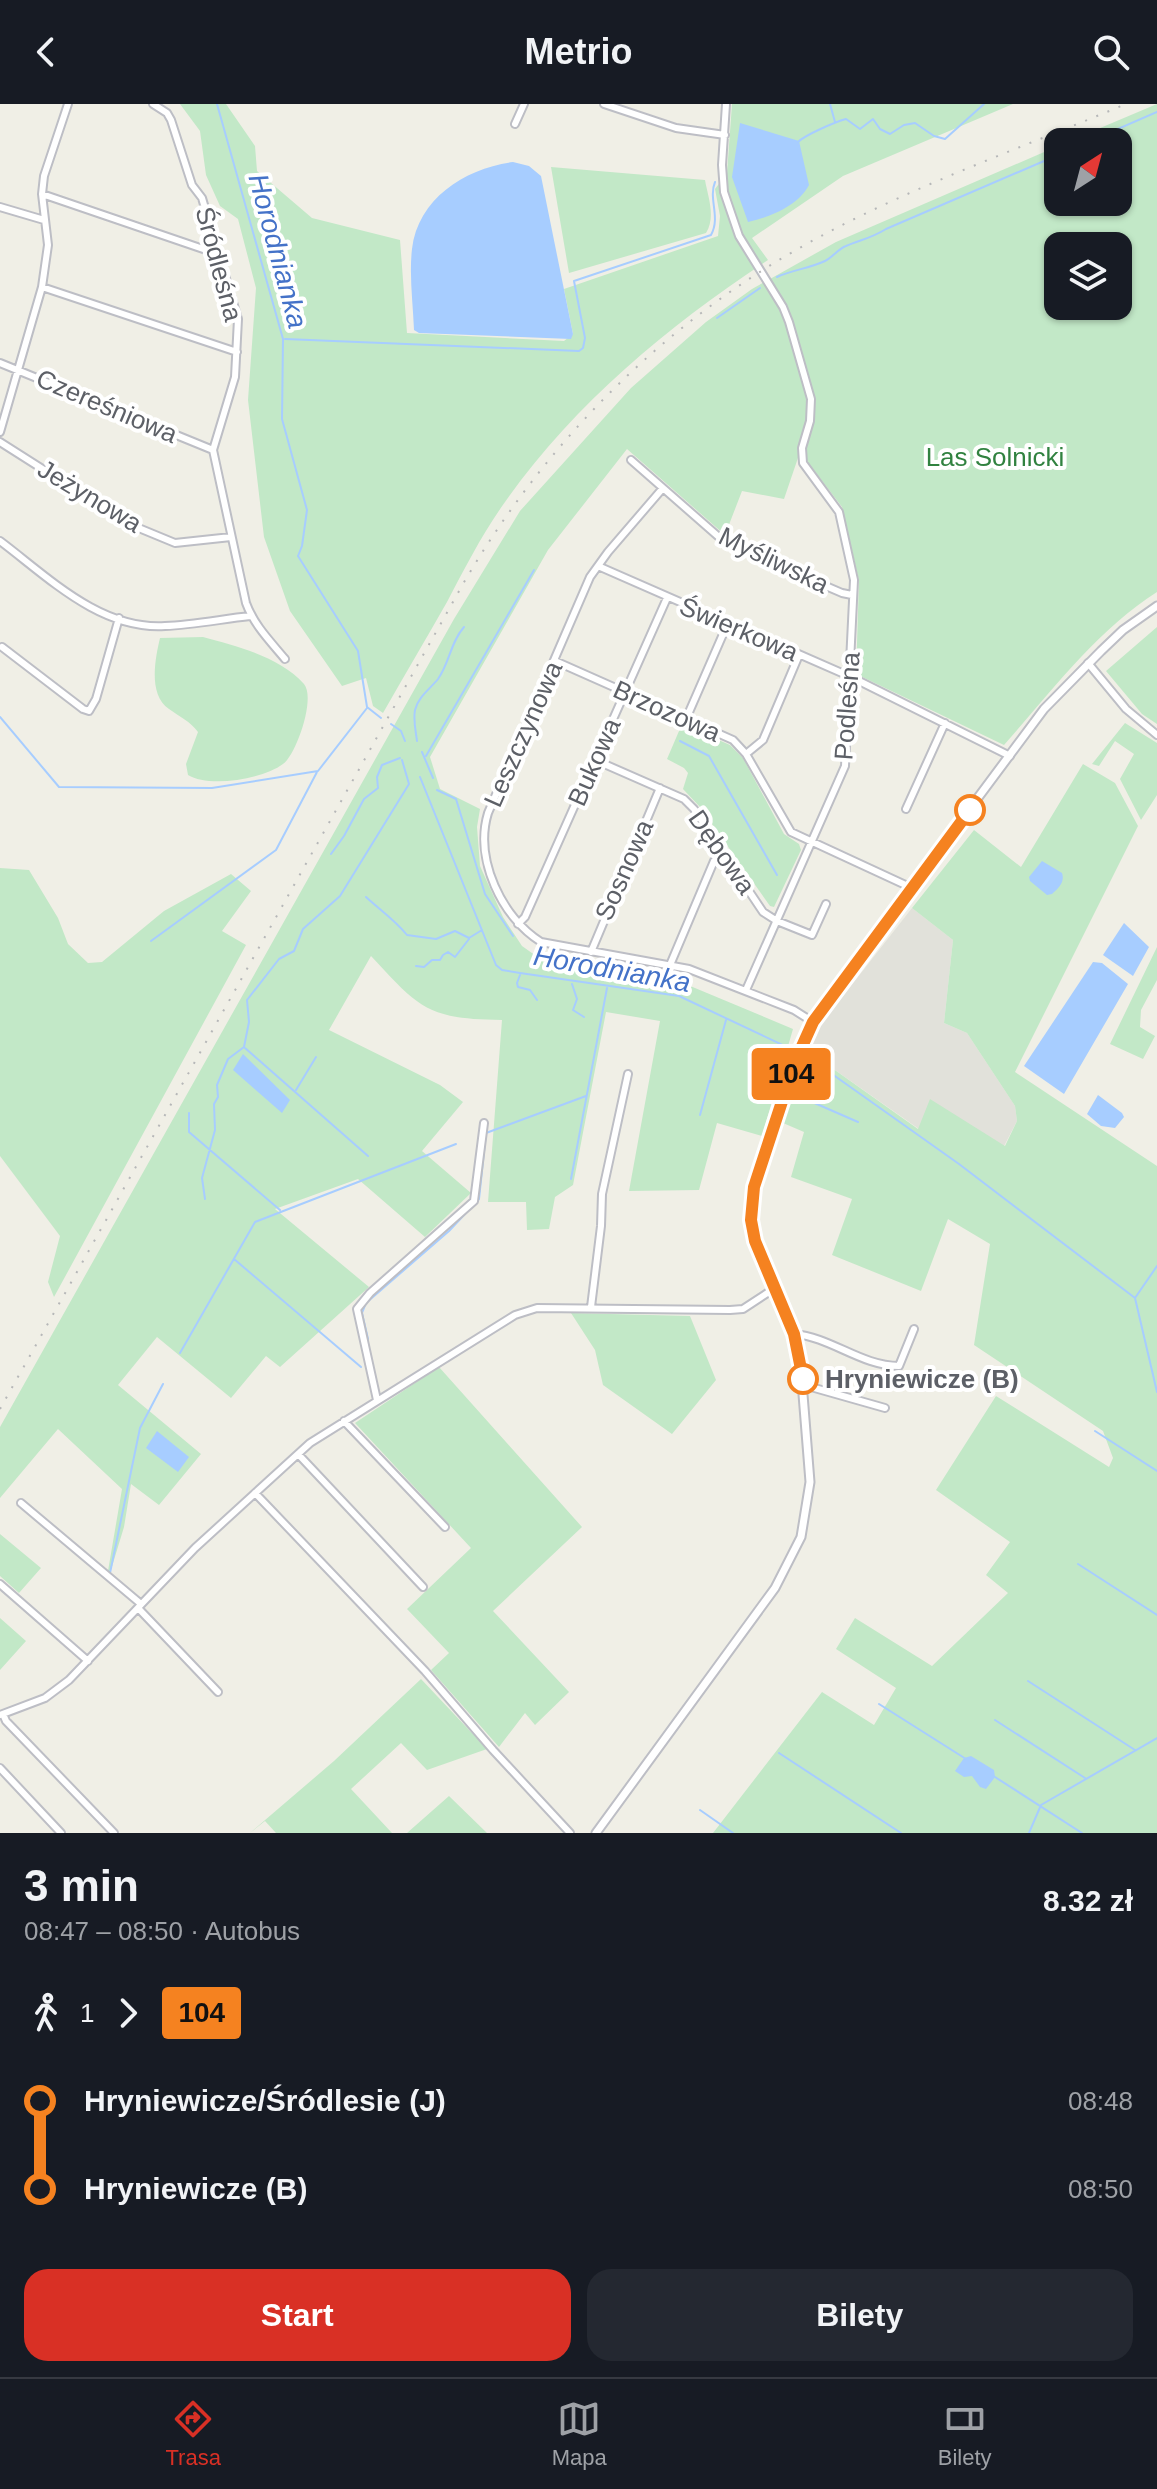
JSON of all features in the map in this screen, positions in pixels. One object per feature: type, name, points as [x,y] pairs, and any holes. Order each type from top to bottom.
[{"type":"street","points":[[0,432],[42,287],[48,245],[42,194],[44,176],[68,104]]},
{"type":"street","name":"Śródleśna","points":[[153,104],[167,113],[171,120],[192,185],[202,198],[238,319],[230,400],[213,450]]},
{"type":"street","points":[[515,124],[524,104]]},
{"type":"street","points":[[604,104],[676,128],[725,135],[726,104]]},
{"type":"street","name":"Podleśna","points":[[725,135],[722,165],[724,192],[739,236],[789,322],[811,399],[810,421],[802,448],[803,463],[839,512],[854,580],[845,766],[746,990]]},
{"type":"street","points":[[42,194],[209,251],[217,250]]},
{"type":"street","points":[[0,207],[44,220]]},
{"type":"street","points":[[42,287],[237,352]]},
{"type":"street","name":"Czereśniowa","points":[[0,363],[213,450]]},
{"type":"street","name":"Jeżynowa","points":[[0,442],[129,524],[175,543],[231,537]]},
{"type":"street","points":[[213,450],[250,616],[285,659]]},
{"type":"street","name":"Myśliwska","points":[[631,460],[733,546],[852,595]]},
{"type":"street","points":[[598,566],[663,488]]},
{"type":"street","points":[[0,541],[90,608],[119,618],[163,626],[250,616]]},
{"type":"street","name":"Świerkowa","points":[[598,566],[851,677],[1010,756]]},
{"type":"street","name":"Leszczynowa","points":[[598,566],[590,577],[486,820],[485,854],[502,900],[518,924],[541,942],[701,973],[794,1010],[813,1022]]},
{"type":"street","name":"Bukowa","points":[[518,924],[525,917],[667,598]]},
{"type":"street","points":[[596,1833],[768,1598],[794,1555],[806,1519],[810,1482],[804,1385],[794,1334],[755,1241],[751,1202],[802,1045],[813,1022],[1048,703],[1123,630],[1157,606]]},
{"type":"street","points":[[2,647],[89,711],[96,699],[119,618]]},
{"type":"street","points":[[686,719],[727,625]]},
{"type":"street","points":[[746,754],[763,740],[799,655]]},
{"type":"street","name":"Brzozowa","points":[[555,661],[733,740],[746,754],[791,832],[912,888]]},
{"type":"street","points":[[1088,663],[1126,709],[1157,735]]},
{"type":"street","points":[[906,809],[945,723]]},
{"type":"street","name":"Dębowa","points":[[595,760],[684,799],[694,809],[763,912],[777,921],[812,935],[826,904]]},
{"type":"street","name":"Sosnowa","points":[[591,952],[660,788]]},
{"type":"street","points":[[670,965],[714,861],[723,853]]},
{"type":"street","points":[[591,1307],[602,1194],[628,1074]]},
{"type":"street","points":[[377,1400],[357,1309],[370,1293],[474,1201],[484,1123]]},
{"type":"street","points":[[114,1833],[2,1714],[45,1698],[69,1680],[195,1548],[298,1454],[377,1400],[525,1311],[591,1307],[743,1309],[775,1288]]},
{"type":"street","points":[[794,1334],[808,1336],[878,1364],[899,1366],[914,1329]]},
{"type":"street","points":[[804,1385],[885,1408]]},
{"type":"street","points":[[344,1421],[445,1527]]},
{"type":"street","points":[[298,1454],[423,1587]]},
{"type":"street","points":[[255,1493],[425,1671],[570,1833]]},
{"type":"street","points":[[21,1503],[139,1606],[218,1692]]},
{"type":"street","points":[[0,1584],[88,1661]]},
{"type":"street","points":[[0,1768],[61,1833]]},
{"type":"shaded area","points":[[912,908],[953,940],[944,1023],[967,1033],[1015,1106],[1017,1121],[1004,1146],[919,1129],[808,1051],[818,1028]]},
{"type":"green space","points":[[180,104],[226,104],[255,146],[257,171],[312,218],[400,240],[407,333],[564,341],[573,334],[564,289],[718,236],[720,216],[715,189],[727,173],[732,104],[1013,104],[843,176],[752,238],[768,260],[694,312],[625,369],[561,432],[532,466],[489,526],[383,713],[373,706],[366,678],[342,686],[290,611],[264,537],[248,400],[256,288],[238,219],[220,206],[206,175],[200,131]]},
{"type":"green space","name":"Las Solnicki","points":[[1157,104],[1157,592],[1114,624],[1095,643],[1004,745],[856,674],[859,581],[842,507],[800,452],[784,499],[742,491],[725,535],[627,449],[548,550],[430,757],[440,789],[480,809],[477,827],[480,866],[503,917],[522,946],[546,963],[683,983],[793,1029],[762,1136],[717,1123],[699,1190],[629,1191],[660,1021],[606,1012],[573,1185],[555,1197],[549,1229],[527,1230],[526,1202],[488,1202],[502,1020],[457,1017],[427,1008],[371,956],[329,1030],[440,1085],[463,1102],[422,1151],[471,1193],[425,1237],[358,1179],[275,1209],[369,1287],[280,1367],[266,1356],[231,1398],[157,1337],[118,1385],[201,1454],[159,1505],[131,1484],[124,1527],[110,1573],[122,1489],[58,1429],[0,1498],[0,1427],[454,619],[520,511],[631,388],[706,322],[752,289],[836,242],[1044,152],[1044,216],[1132,216],[1132,128],[1100,128]]},
{"type":"green space","points":[[551,167],[705,180],[710,207],[709,227],[706,233],[569,273]]},
{"type":"green space","points":[[1157,627],[1157,724],[1142,714],[1106,671]]},
{"type":"green space","points":[[203,637],[270,660],[304,684],[308,701],[306,713],[299,738],[283,764],[263,774],[236,780],[209,781],[188,775],[186,764],[198,732],[162,703],[156,686],[155,666],[160,638]]},
{"type":"green space","points":[[1125,723],[1157,743],[1157,795],[1141,820],[1120,779],[1134,754],[1115,741],[1099,766],[1092,764]]},
{"type":"green space","points":[[682,724],[730,745],[743,758],[784,834],[799,844],[801,850],[774,907],[770,906],[700,807],[683,789],[688,773],[667,759]]},
{"type":"green space","points":[[1083,764],[1115,783],[1138,826],[1015,1072],[1157,1166],[1157,1833],[713,1833],[822,1692],[874,1725],[896,1688],[836,1649],[855,1618],[932,1666],[1008,1593],[986,1575],[1010,1542],[936,1490],[996,1396],[1109,1467],[1113,1458],[1103,1431],[974,1345],[990,1244],[948,1219],[921,1291],[832,1255],[852,1199],[791,1177],[804,1132],[783,1123],[808,1051],[918,1129],[930,1099],[1005,1146],[1017,1121],[1015,1106],[967,1033],[944,1023],[953,940],[912,908],[974,830],[1021,867]]},
{"type":"green space","points":[[0,868],[29,870],[58,918],[68,944],[88,963],[102,962],[164,911],[231,874],[251,891],[222,931],[246,945],[54,1297],[48,1282],[60,1236],[0,1156]]},
{"type":"green space","points":[[1157,947],[1157,980],[1141,1010],[1140,1027],[1155,1036],[1143,1059],[1110,1044]]},
{"type":"green space","points":[[571,1313],[690,1316],[716,1380],[672,1434],[603,1385],[595,1350]]},
{"type":"green space","points":[[439,1367],[582,1527],[493,1611],[569,1692],[535,1725],[525,1713],[499,1747],[431,1670],[449,1653],[407,1609],[471,1548],[355,1423]]},
{"type":"green space","points":[[0,1534],[41,1568],[19,1593],[0,1576]]},
{"type":"green space","points":[[0,1618],[26,1641],[0,1670]]},
{"type":"green space","points":[[421,1679],[487,1749],[427,1770],[401,1743],[351,1789],[392,1833],[276,1833],[265,1821],[250,1833],[334,1761]]},
{"type":"green space","points":[[449,1796],[487,1833],[407,1833]]},
{"type":"water","points":[[740,123],[799,141],[809,185],[798,199],[783,210],[748,222],[732,177]]},
{"type":"water","points":[[513,162],[529,166],[541,176],[573,334],[571,339],[419,333],[414,330],[411,259],[416,231],[424,215],[434,201],[462,179],[495,165]]},
{"type":"water","points":[[1042,861],[1063,876],[1052,894],[1047,895],[1030,881],[1029,877]]},
{"type":"water","points":[[1124,923],[1149,947],[1133,976],[1103,955]]},
{"type":"water","points":[[1093,962],[1102,963],[1128,984],[1064,1094],[1024,1066]]},
{"type":"water","points":[[243,1054],[290,1100],[282,1113],[233,1070]]},
{"type":"water","points":[[1098,1095],[1122,1113],[1124,1117],[1115,1128],[1101,1126],[1087,1114]]},
{"type":"water","points":[[157,1431],[189,1457],[178,1472],[146,1448]]},
{"type":"water","points":[[971,1756],[994,1770],[995,1777],[986,1789],[980,1787],[972,1776],[964,1777],[955,1771],[964,1758]]},
{"type":"waterway","name":"Horodnianka","points":[[217,104],[283,339],[282,419],[307,510],[298,556],[358,651],[367,707],[381,718]]},
{"type":"waterway","points":[[830,104],[835,122]]},
{"type":"waterway","points":[[798,142],[846,119],[860,129],[873,119],[880,129],[890,134],[904,125],[915,123],[934,136],[945,139],[984,104]]},
{"type":"waterway","points":[[1120,128],[1157,112]]},
{"type":"waterway","points":[[777,277],[820,263],[846,246],[1044,161]]},
{"type":"waterway","points":[[285,339],[579,351],[585,338],[574,281],[711,235],[715,222],[715,182]]},
{"type":"waterway","points":[[717,318],[760,288]]},
{"type":"waterway","points":[[426,756],[534,570]]},
{"type":"waterway","points":[[417,741],[414,718],[417,705],[442,673],[464,627]]},
{"type":"waterway","points":[[0,717],[59,787],[212,788],[318,771],[367,708]]},
{"type":"waterway","name":"Horodnianka","points":[[391,724],[401,731],[405,741]]},
{"type":"waterway","points":[[680,741],[709,756],[777,875]]},
{"type":"waterway","points":[[422,752],[433,778]]},
{"type":"waterway","points":[[331,854],[364,799],[378,788],[377,777],[382,765],[400,758]]},
{"type":"waterway","points":[[205,1199],[202,1178],[215,1130],[217,1085],[228,1059],[244,1047],[249,1022],[247,1000],[279,959],[294,951],[303,929],[340,896],[409,784],[402,760]]},
{"type":"waterway","points":[[151,941],[276,850],[317,772]]},
{"type":"waterway","name":"Horodnianka","points":[[420,777],[496,965],[502,970],[679,996],[808,1057],[959,1164],[1135,1298],[1157,1392]]},
{"type":"waterway","points":[[437,790],[456,799],[485,894],[513,936]]},
{"type":"waterway","points":[[366,897],[407,935],[436,939],[455,931],[469,938],[482,930]]},
{"type":"waterway","points":[[416,966],[424,967],[432,960],[440,960],[448,952],[455,957],[469,939]]},
{"type":"waterway","points":[[520,975],[518,987],[530,990],[537,1000]]},
{"type":"waterway","points":[[572,984],[577,999],[573,1010],[584,1017]]},
{"type":"waterway","points":[[571,1179],[607,988]]},
{"type":"waterway","points":[[700,1115],[726,1020]]},
{"type":"waterway","points":[[245,1048],[368,1156]]},
{"type":"waterway","points":[[296,1090],[316,1057]]},
{"type":"waterway","points":[[799,1081],[808,1057]]},
{"type":"waterway","points":[[796,1089],[803,1098],[858,1122]]},
{"type":"waterway","points":[[368,1339],[362,1313],[366,1303],[449,1231],[479,1199],[486,1133],[586,1096]]},
{"type":"waterway","points":[[189,1113],[189,1132],[280,1210]]},
{"type":"waterway","points":[[180,1353],[255,1222],[456,1144]]},
{"type":"waterway","points":[[234,1259],[361,1367]]},
{"type":"waterway","points":[[1135,1298],[1157,1266]]},
{"type":"waterway","points":[[110,1573],[140,1428],[163,1384]]},
{"type":"waterway","points":[[1095,1431],[1157,1471]]},
{"type":"waterway","points":[[1078,1564],[1157,1615]]},
{"type":"waterway","points":[[1028,1681],[1135,1750]]},
{"type":"waterway","points":[[879,1704],[966,1759]]},
{"type":"waterway","points":[[995,1720],[1085,1778]]},
{"type":"waterway","name":"Horodnianka","points":[[1029,1833],[1041,1805],[1157,1738]]},
{"type":"waterway","points":[[779,1753],[901,1833]]},
{"type":"waterway","name":"Horodnianka","points":[[995,1777],[1082,1833]]},
{"type":"waterway","points":[[700,1810],[733,1833]]},
{"type":"railway","points":[[0,1409],[463,584],[534,478],[575,429],[666,341],[769,266],[898,198],[1126,104]]},
{"type":"bus line","name":"104","points":[[803,1379],[794,1334],[755,1241],[751,1220],[754,1187],[795,1062],[813,1022],[970,810]]},
{"type":"place","name":"Hryniewicze (B)","points":[[803,1379]]}]
